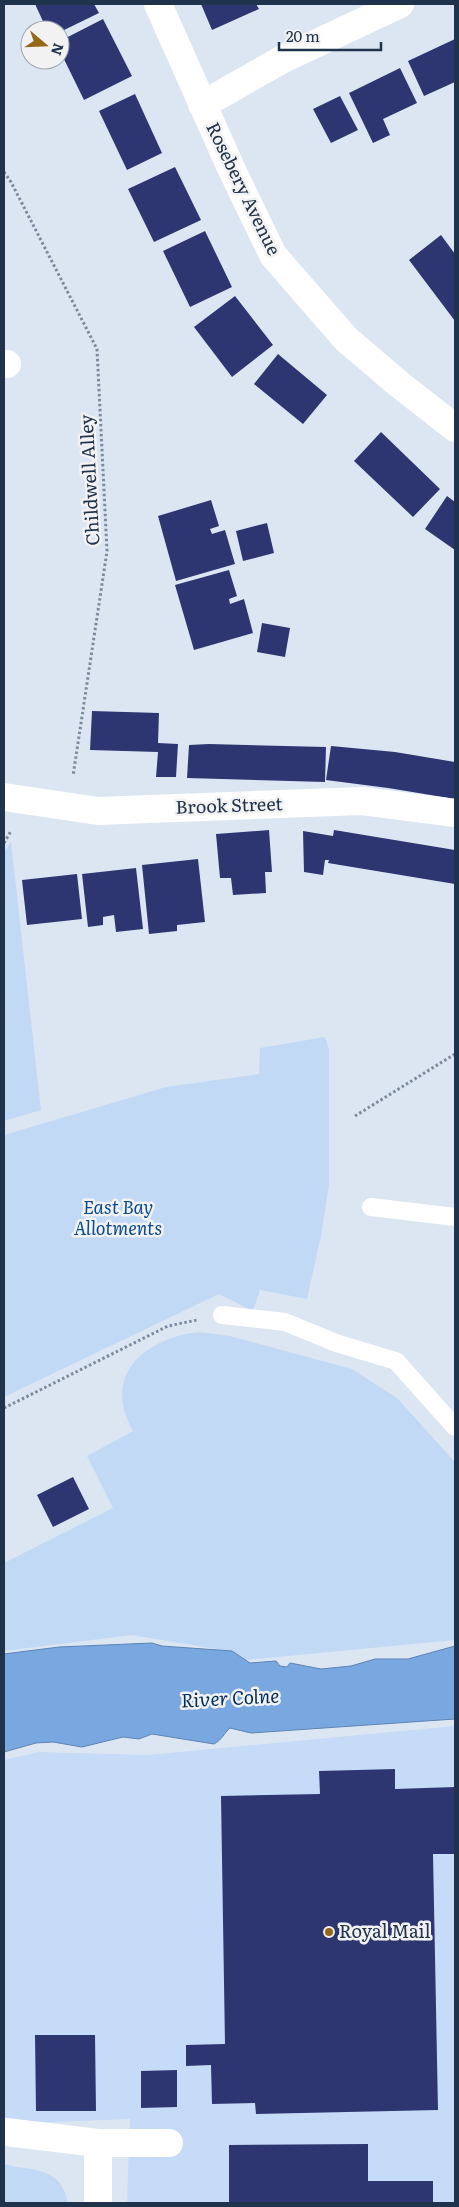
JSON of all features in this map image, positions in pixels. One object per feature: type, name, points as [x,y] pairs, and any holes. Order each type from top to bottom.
[{"type":"street","name":"Rosebery Avenue","points":[[158,4],[273,256],[346,339],[455,428]]},
{"type":"street","points":[[202,104],[283,59],[400,4]]},
{"type":"street","name":"Brook Street","points":[[4,798],[98,811],[362,800],[455,813]]},
{"type":"street","points":[[5,2132],[98,2143],[169,2143]]},
{"type":"street","points":[[98,2143],[98,2203]]},
{"type":"lane","points":[[371,1207],[455,1217]]},
{"type":"lane","points":[[222,1315],[285,1322],[336,1343],[396,1361],[455,1427]]},
{"type":"path","name":"Childwell Alley","points":[[4,172],[11,182],[97,349],[108,551],[68,807]]},
{"type":"path","points":[[355,1116],[455,1054]]},
{"type":"path","points":[[4,1408],[168,1326],[222,1315]]},
{"type":"shaded area","points":[[455,1726],[455,2203],[127,2203],[130,2119],[4,2124],[4,1760],[39,1752],[147,1755]]},
{"type":"green space","points":[[11,842],[41,1110],[4,1121],[4,852]]},
{"type":"green space","name":"East Bay Allotments","points":[[325,1037],[329,1049],[329,1185],[321,1236],[307,1299],[260,1290],[253,1311],[219,1294],[4,1397],[4,1135],[166,1087],[259,1074],[260,1048]]},
{"type":"green space","points":[[199,1332],[230,1336],[352,1369],[397,1398],[455,1462],[455,1640],[246,1660],[250,1663],[276,1661],[280,1666],[287,1667],[290,1663],[321,1669],[351,1666],[375,1659],[408,1659],[455,1646],[455,1655],[327,1674],[4,1654],[59,1647],[152,1643],[162,1646],[221,1650],[132,1635],[4,1651],[4,1563],[113,1508],[87,1456],[133,1431],[124,1411],[122,1393],[125,1377],[133,1363],[146,1351],[161,1342]]},
{"type":"green space","points":[[4,2164],[44,2172],[52,2176],[59,2182],[68,2203],[4,2203]]},
{"type":"water","name":"River Colne","points":[[152,1643],[162,1646],[232,1651],[250,1663],[276,1661],[280,1666],[287,1667],[290,1663],[321,1669],[351,1666],[375,1659],[408,1659],[455,1646],[455,1719],[251,1733],[230,1728],[214,1744],[152,1734],[139,1739],[123,1737],[82,1747],[53,1742],[36,1743],[4,1752],[4,1654],[59,1647]]},
{"type":"building","points":[[35,4],[94,4],[99,13],[70,27],[70,20],[42,20]]},
{"type":"building","points":[[201,4],[256,4],[259,9],[212,30]]},
{"type":"building","points":[[103,19],[132,76],[84,100],[69,70],[70,36]]},
{"type":"building","points":[[455,39],[455,82],[424,96],[408,61]]},
{"type":"building","points":[[400,68],[417,103],[383,119],[390,135],[373,143],[349,93]]},
{"type":"building","points":[[135,94],[162,153],[127,170],[99,111]]},
{"type":"building","points":[[340,96],[358,130],[331,143],[313,109]]},
{"type":"building","points":[[175,167],[201,220],[154,242],[128,189]]},
{"type":"building","points":[[205,231],[232,287],[190,307],[163,251]]},
{"type":"building","points":[[441,235],[455,254],[455,321],[409,260]]},
{"type":"building","points":[[235,296],[273,345],[232,377],[194,327]]},
{"type":"building","points":[[278,354],[327,395],[303,424],[254,384]]},
{"type":"building","points":[[381,432],[440,489],[413,517],[354,461]]},
{"type":"building","points":[[447,496],[455,502],[455,550],[425,529]]},
{"type":"building","points":[[211,500],[219,526],[210,529],[212,534],[225,530],[235,564],[176,581],[158,516]]},
{"type":"building","points":[[267,523],[274,553],[243,561],[236,531]]},
{"type":"building","points":[[229,570],[237,596],[229,599],[230,604],[244,599],[253,633],[194,650],[175,585]]},
{"type":"building","points":[[262,623],[290,628],[285,657],[257,652]]},
{"type":"building","points":[[92,711],[159,713],[158,743],[178,744],[176,777],[156,777],[158,752],[90,750]]},
{"type":"building","points":[[189,745],[326,747],[325,782],[187,778]]},
{"type":"building","points":[[331,746],[395,752],[455,762],[455,799],[326,780]]},
{"type":"building","points":[[269,830],[272,872],[265,872],[266,893],[233,895],[231,878],[220,878],[216,834]]},
{"type":"building","points":[[334,830],[455,850],[455,884],[328,863],[329,860],[325,860],[323,875],[304,872],[303,831],[333,836]]},
{"type":"building","points":[[198,859],[205,922],[177,925],[177,931],[149,934],[142,865]]},
{"type":"building","points":[[136,868],[143,929],[116,932],[114,915],[103,917],[103,925],[88,927],[82,874]]},
{"type":"building","points":[[77,874],[82,919],[27,925],[22,880]]},
{"type":"building","points":[[73,1477],[89,1509],[53,1527],[37,1495]]},
{"type":"building","name":"Royal Mail","points":[[395,1769],[395,1789],[455,1787],[455,1854],[433,1854],[438,2110],[256,2114],[255,2103],[212,2104],[211,2065],[186,2066],[186,2045],[225,2044],[221,1796],[320,1794],[319,1771]]},
{"type":"building","points":[[35,2035],[95,2035],[96,2111],[36,2111]]},
{"type":"building","points":[[177,2070],[177,2107],[141,2108],[141,2071]]},
{"type":"building","points":[[368,2144],[368,2181],[433,2181],[433,2203],[229,2203],[229,2145]]},
{"type":"place","name":"Royal Mail","points":[[329,1932]]}]
